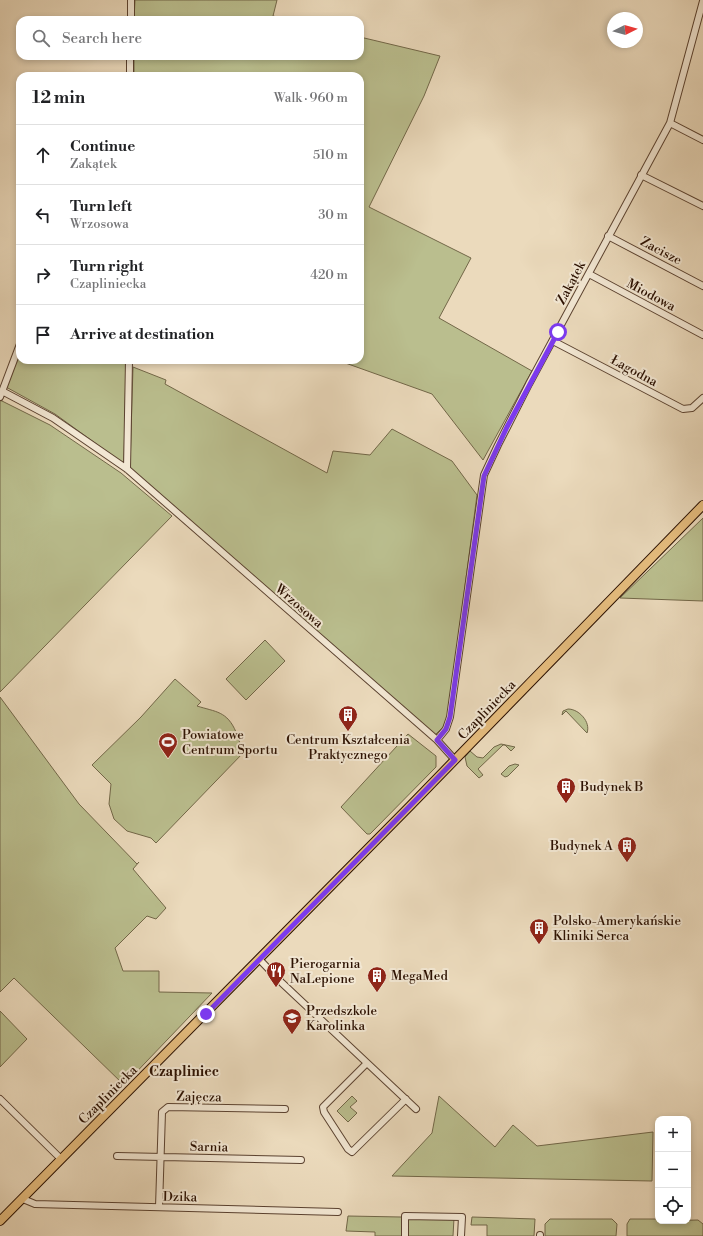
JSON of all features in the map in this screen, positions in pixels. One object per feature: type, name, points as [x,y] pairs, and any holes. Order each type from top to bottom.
[{"type":"main road","name":"Czapliniecka","points":[[0,1221],[455,760],[703,505]]},
{"type":"street","points":[[131,0],[131,16]]},
{"type":"street","name":"Zakątek","points":[[437,740],[446,729],[450,717],[484,476],[501,439],[670,122],[703,1]]},
{"type":"street","points":[[130,60],[130,72]]},
{"type":"street","points":[[670,122],[703,140]]},
{"type":"street","points":[[641,175],[703,206]]},
{"type":"street","name":"Zacisze","points":[[608,236],[703,286]]},
{"type":"street","name":"Miodowa","points":[[589,274],[703,335]]},
{"type":"street","name":"Łagodna","points":[[553,341],[683,409],[692,408],[703,398]]},
{"type":"street","name":"Wrzosowa","points":[[16,355],[1,394],[53,418],[127,469],[437,740],[455,760]]},
{"type":"street","points":[[127,469],[129,364]]},
{"type":"street","points":[[259,959],[282,983],[416,1109]]},
{"type":"street","points":[[367,1063],[323,1107],[324,1112],[352,1152],[406,1099]]},
{"type":"street","points":[[0,1099],[61,1159]]},
{"type":"street","name":"Zajęcza","points":[[159,1207],[162,1112],[168,1107],[285,1109]]},
{"type":"street","name":"Sarnia","points":[[117,1156],[301,1160]]},
{"type":"street","name":"Dzika","points":[[23,1199],[35,1204],[338,1212]]},
{"type":"street","points":[[405,1236],[405,1216],[462,1217],[461,1236]]},
{"type":"green space","points":[[135,0],[277,0],[273,16],[134,16]]},
{"type":"green space","points":[[364,38],[440,56],[424,96],[369,207],[471,258],[439,318],[532,371],[483,460],[432,394],[348,364],[364,364],[364,72],[134,72],[134,60],[364,60]]},
{"type":"green space","points":[[16,361],[16,364],[126,364],[124,464],[55,414],[6,387]]},
{"type":"green space","points":[[133,367],[166,380],[165,384],[327,473],[333,451],[370,455],[392,429],[452,461],[477,495],[448,715],[443,727],[435,735],[130,468]]},
{"type":"green space","points":[[0,400],[50,425],[121,473],[172,516],[0,692]]},
{"type":"green space","points":[[703,518],[703,601],[620,598]]},
{"type":"green space","points":[[265,640],[285,661],[246,700],[226,679]]},
{"type":"green space","name":"Powiatowe Centrum Sportu","points":[[175,679],[201,702],[197,706],[220,713],[229,720],[233,725],[244,752],[156,843],[151,838],[127,831],[114,819],[109,804],[111,784],[92,765],[141,717]]},
{"type":"green space","points":[[0,697],[79,804],[137,864],[139,862],[133,869],[166,908],[156,919],[147,916],[115,948],[123,971],[159,971],[159,992],[212,993],[124,1085],[14,978],[0,992]]},
{"type":"green space","points":[[568,709],[576,711],[583,717],[586,721],[588,729],[587,733],[566,711],[562,715],[563,711]]},
{"type":"green space","points":[[408,734],[436,756],[436,767],[370,834],[367,834],[341,807]]},
{"type":"green space","points":[[501,744],[515,747],[511,751],[503,745],[478,769],[483,775],[479,778],[467,766],[465,757],[470,751],[477,757],[483,758],[494,747]]},
{"type":"green space","points":[[515,764],[519,765],[508,776],[505,777],[501,774],[509,766]]},
{"type":"green space","points":[[0,1011],[27,1039],[0,1067]]},
{"type":"green space","points":[[352,1096],[357,1101],[350,1107],[357,1113],[348,1122],[337,1111]]},
{"type":"green space","points":[[439,1096],[495,1147],[513,1125],[537,1146],[653,1132],[652,1181],[392,1176],[432,1133]]},
{"type":"green space","points":[[348,1216],[454,1218],[453,1236],[375,1236],[375,1232],[346,1231]]},
{"type":"green space","points":[[472,1217],[535,1219],[534,1236],[487,1236],[487,1225],[471,1225]]},
{"type":"green space","points":[[550,1219],[612,1219],[617,1224],[616,1236],[545,1236],[545,1224]]},
{"type":"green space","points":[[630,1219],[655,1219],[655,1224],[691,1224],[691,1220],[698,1220],[703,1224],[703,1236],[627,1236],[627,1224]]},
{"type":"place","name":"Centrum Kształcenia Praktycznego","points":[[348,732]]},
{"type":"place","name":"Powiatowe Centrum Sportu","points":[[168,759]]},
{"type":"place","name":"Budynek B","points":[[566,804]]},
{"type":"place","name":"Budynek A","points":[[627,863]]},
{"type":"place","name":"Polsko-Amerykańskie Kliniki Serca","points":[[539,945]]},
{"type":"place","name":"Pierogarnia NaLepione","points":[[276,988]]},
{"type":"place","name":"MegaMed","points":[[377,993]]},
{"type":"place","name":"Przedszkole Karolinka","points":[[292,1035]]},
{"type":"district","name":"Czapliniec","points":[[184,1072]]},
{"type":"route","points":[[206,1014],[455,760],[437,740],[449,724],[484,476],[492,456],[529,384],[558,332]]}]
